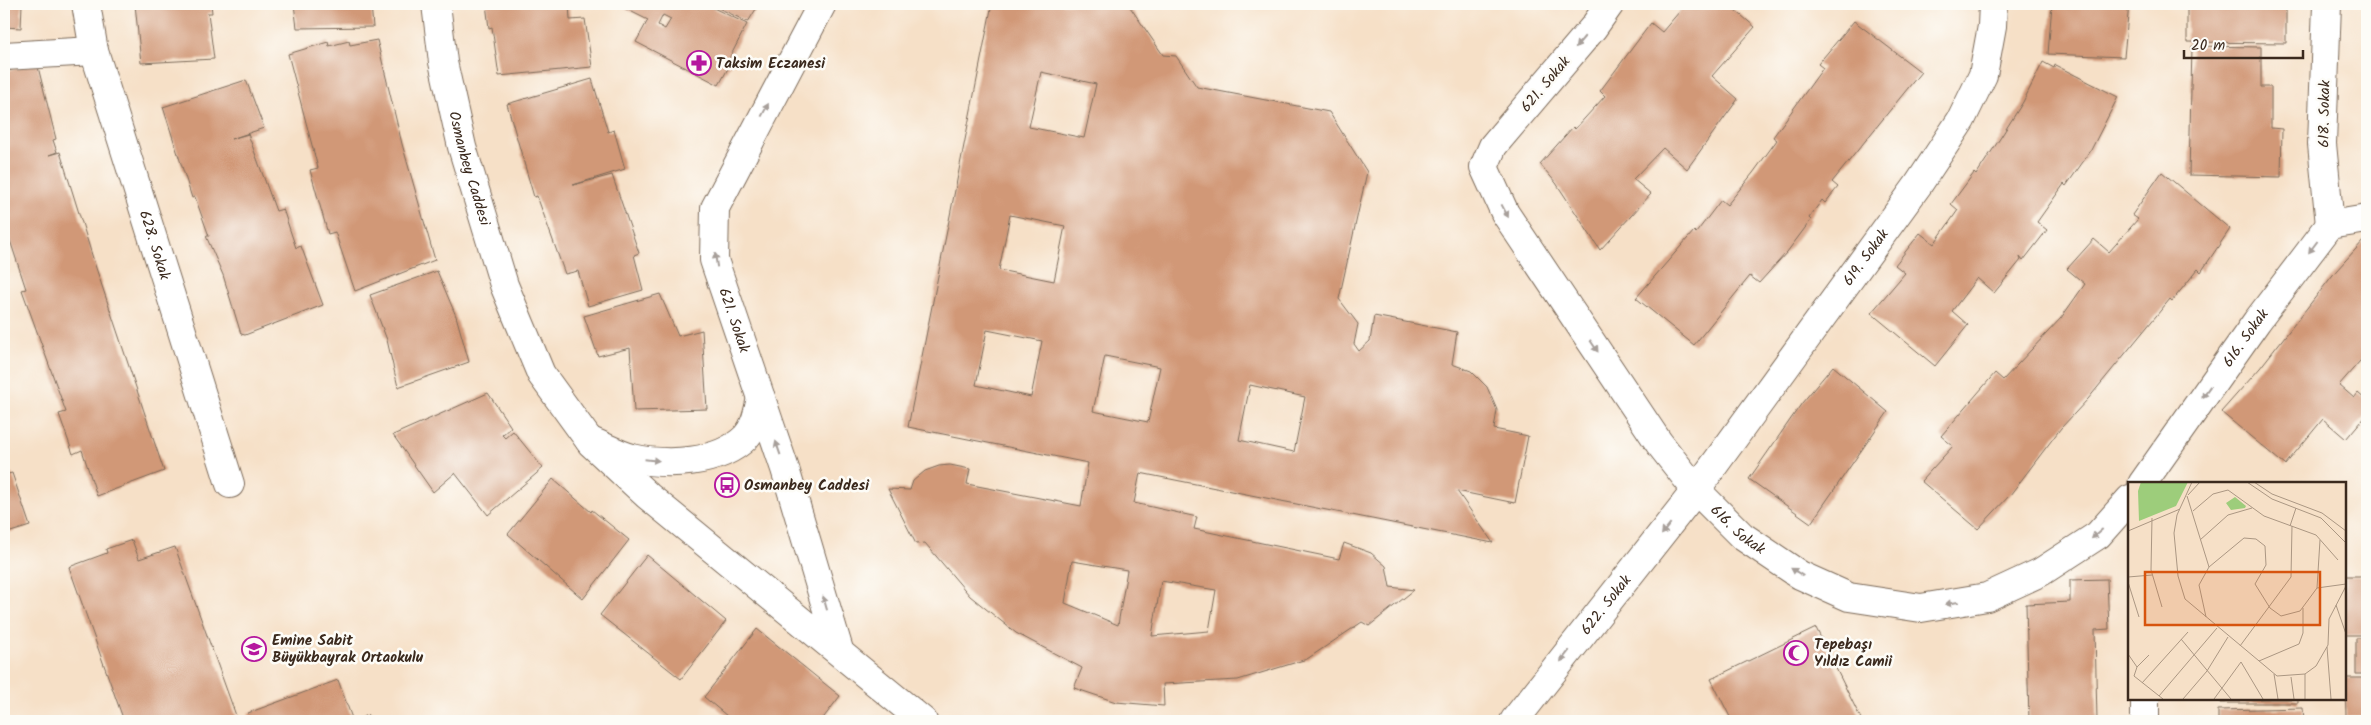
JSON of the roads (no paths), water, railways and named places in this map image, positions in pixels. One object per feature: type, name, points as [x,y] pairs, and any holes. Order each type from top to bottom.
[{"type":"street","name":"628. Sokak","points":[[86,4],[94,51],[230,484]]},
{"type":"street","name":"Osmanbey Caddesi","points":[[436,4],[443,62],[462,147],[504,285],[541,374],[589,440],[648,496],[839,650],[923,721]]},
{"type":"street","name":"621. Sokak","points":[[822,4],[716,208],[714,260],[785,469],[839,650]]},
{"type":"street","name":"621. Sokak","points":[[1484,167],[1493,146],[1593,28],[1610,4]]},
{"type":"street","name":"619. Sokak","points":[[1696,490],[1918,185],[1961,120],[1984,75],[1992,26],[1993,4]]},
{"type":"street","name":"618. Sokak","points":[[2327,4],[2322,144],[2330,225]]},
{"type":"street","points":[[4,56],[94,51]]},
{"type":"street","name":"616. Sokak","points":[[1484,167],[1505,214],[1659,443],[1696,490],[1742,536],[1800,575],[1849,597],[1921,608],[1987,597],[2041,572],[2098,535],[2128,500]]},
{"type":"street","points":[[2330,225],[2367,219]]},
{"type":"street","name":"616. Sokak","points":[[2143,482],[2257,321],[2330,225]]},
{"type":"street","points":[[589,440],[632,458],[668,462],[692,461],[722,452],[746,436],[757,418],[761,398]]},
{"type":"street","name":"622. Sokak","points":[[1514,721],[1696,490]]},
{"type":"street","points":[[2144,721],[2145,700]]},
{"type":"place","name":"Taksim Eczanesi","points":[[699,63]]},
{"type":"place","name":"Osmanbey Caddesi","points":[[727,485]]},
{"type":"place","name":"Emine Sabit Büyükbayrak Ortaokulu","points":[[254,649]]},
{"type":"place","name":"Tepebaşı Yıldız Camii","points":[[1796,653]]}]
